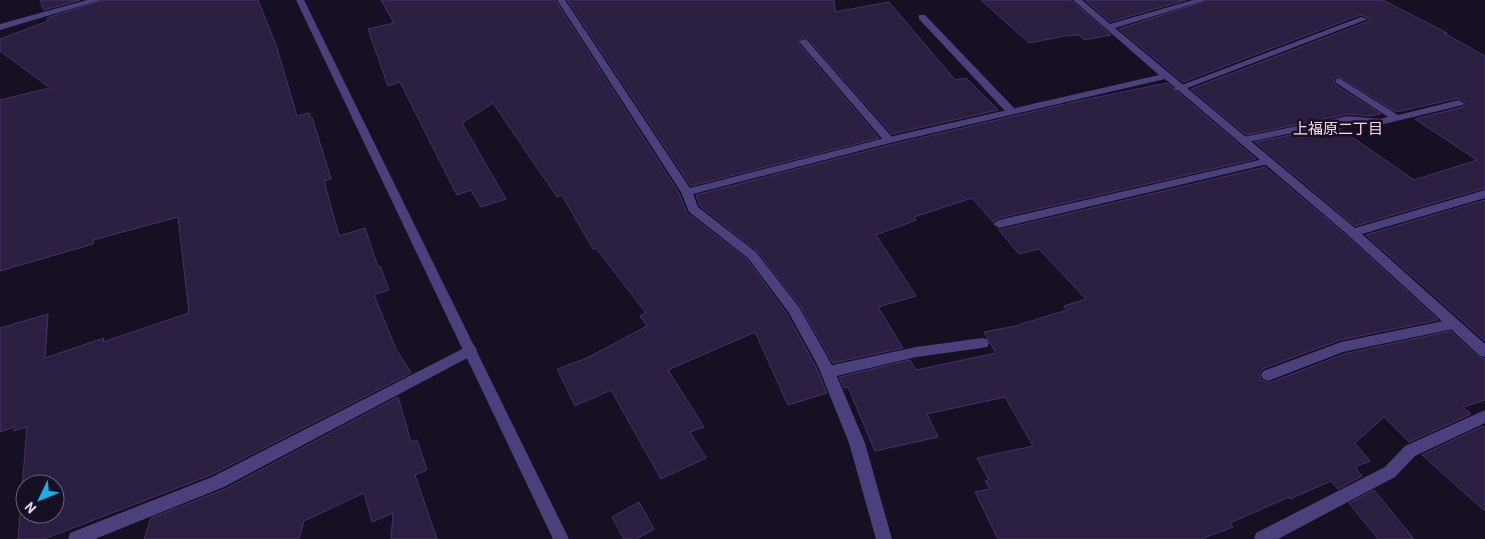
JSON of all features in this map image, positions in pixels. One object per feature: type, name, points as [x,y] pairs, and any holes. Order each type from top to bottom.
[{"type":"street","points":[[0,27],[97,0]]},
{"type":"street","points":[[300,0],[561,539]]},
{"type":"street","points":[[561,0],[687,192],[693,209],[752,255],[794,310],[828,372],[857,443],[884,539]]},
{"type":"street","points":[[1077,0],[1353,233],[1485,352]]},
{"type":"street","points":[[1108,27],[1202,0]]},
{"type":"street","points":[[922,17],[1011,111]]},
{"type":"street","points":[[1179,88],[1364,19]]},
{"type":"street","points":[[804,42],[889,140]]},
{"type":"street","points":[[687,192],[889,140],[1166,76]]},
{"type":"street","points":[[1339,81],[1396,118]]},
{"type":"street","points":[[1243,140],[1348,119],[1380,122],[1459,103]]},
{"type":"street","points":[[999,224],[1268,161]]},
{"type":"street","points":[[1353,233],[1485,194]]},
{"type":"street","points":[[1268,375],[1341,347],[1453,324]]},
{"type":"street","points":[[828,372],[916,352],[982,343]]},
{"type":"street","points":[[76,539],[218,482],[470,350]]},
{"type":"street","points":[[1262,539],[1390,472],[1410,451],[1485,416]]},
{"type":"building","points":[[40,0],[80,0],[44,10]]},
{"type":"building","points":[[103,0],[258,0],[276,45],[297,116],[309,113],[310,117],[312,117],[331,179],[324,181],[339,236],[365,228],[378,267],[380,266],[389,290],[374,295],[396,349],[411,373],[211,475],[44,539],[18,539],[19,524],[65,524],[65,474],[23,474],[27,427],[14,431],[14,427],[0,432],[0,328],[48,314],[45,358],[104,338],[103,342],[189,313],[178,217],[93,240],[93,244],[0,271],[0,100],[50,88],[0,51],[0,39],[48,21],[47,18]]},
{"type":"building","points":[[381,0],[555,0],[679,193],[687,213],[747,259],[787,314],[816,367],[827,393],[788,405],[755,332],[668,370],[704,427],[690,432],[706,458],[661,479],[611,390],[575,406],[557,369],[587,358],[647,326],[640,316],[646,313],[596,248],[593,249],[562,195],[557,197],[493,103],[462,123],[506,199],[481,207],[471,190],[457,195],[400,82],[388,86],[368,29],[394,23]]},
{"type":"building","points":[[567,0],[834,0],[835,12],[889,2],[955,80],[966,78],[998,110],[892,134],[808,39],[803,37],[798,43],[879,138],[691,186]]},
{"type":"building","points":[[981,0],[1071,0],[1111,35],[1084,40],[1079,35],[1065,36],[1029,43]]},
{"type":"building","points":[[1085,0],[1186,0],[1110,22]]},
{"type":"building","points":[[1208,0],[1383,0],[1447,33],[1444,33],[1485,56],[1485,188],[1355,226],[1255,142],[1336,126],[1414,180],[1477,160],[1415,119],[1463,107],[1466,102],[1459,98],[1396,112],[1338,76],[1334,78],[1335,85],[1381,114],[1370,116],[1348,114],[1246,135],[1191,89],[1369,21],[1370,18],[1360,15],[1183,82],[1119,29]]},
{"type":"building","points":[[1167,83],[1256,159],[999,218],[993,222],[972,198],[914,217],[916,220],[876,235],[916,296],[878,307],[903,348],[833,363],[800,306],[757,251],[700,206],[696,195],[890,145],[1074,102]]},
{"type":"building","points":[[1265,167],[1348,237],[1438,320],[1340,340],[1262,369],[1259,374],[1261,380],[1269,383],[1344,354],[1450,331],[1479,357],[1485,359],[1485,400],[1463,407],[1471,414],[1409,442],[1384,417],[1355,443],[1370,461],[1355,467],[1362,476],[1338,489],[1331,481],[1290,499],[1289,497],[1230,523],[1233,527],[1201,539],[998,539],[975,492],[990,489],[985,481],[989,480],[977,458],[1033,446],[1005,397],[927,414],[938,437],[875,451],[848,387],[844,388],[839,377],[910,360],[916,370],[996,353],[984,332],[1015,326],[1067,310],[1064,306],[1086,299],[1039,249],[1019,254],[999,230]]},
{"type":"building","points":[[1485,200],[1485,341],[1366,235]]},
{"type":"building","points":[[398,397],[411,442],[417,440],[427,470],[415,475],[437,539],[391,539],[393,513],[372,522],[364,493],[304,521],[299,539],[144,539],[151,518],[225,489]]},
{"type":"building","points":[[1483,426],[1485,428],[1485,511],[1422,455]]},
{"type":"building","points":[[1374,490],[1414,539],[1378,539],[1349,503]]},
{"type":"building","points":[[639,502],[654,529],[636,539],[624,539],[612,517]]},
{"type":"district","name":"上福原二丁目","points":[[1338,129]]}]
